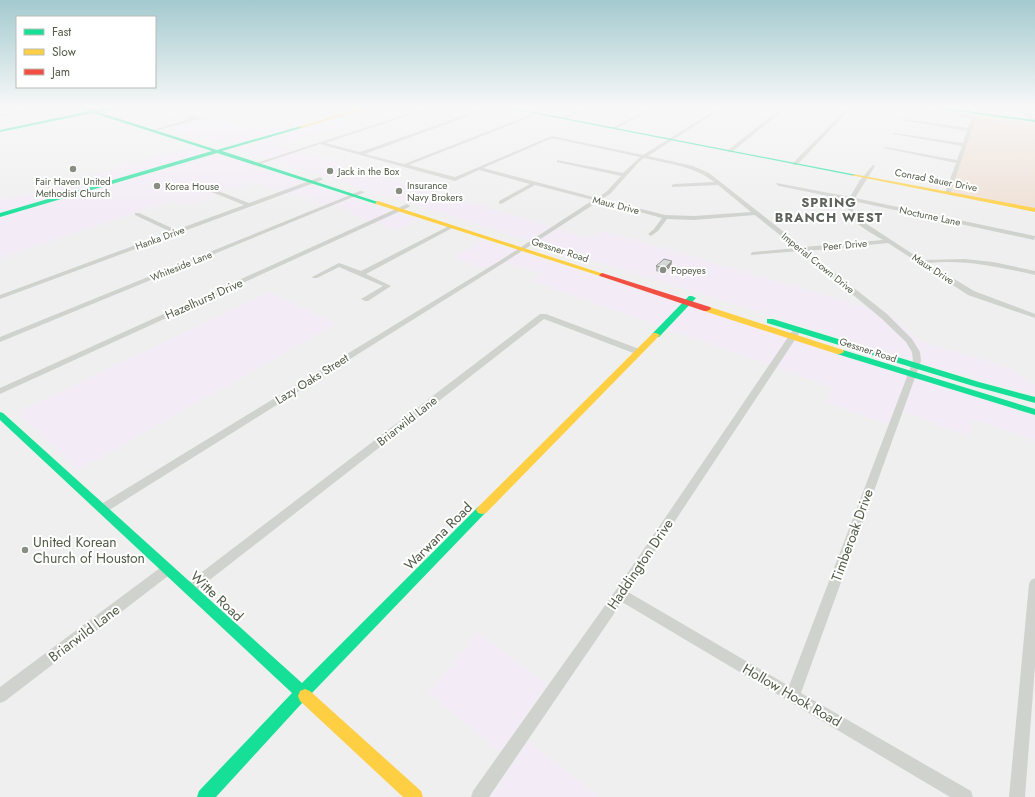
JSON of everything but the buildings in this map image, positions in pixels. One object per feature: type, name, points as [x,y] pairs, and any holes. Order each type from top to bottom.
[{"type":"main road","name":"Gessner Road","points":[[202,144],[320,179],[358,194]]},
{"type":"main road","points":[[0,215],[241,144]]},
{"type":"main road","name":"Conrad Sauer Drive","points":[[696,144],[1035,210]]},
{"type":"main road","name":"Gessner Road","points":[[260,162],[311,182],[358,194],[403,208],[913,371],[1035,412]]},
{"type":"main road","name":"Gessner Road","points":[[403,208],[451,227],[525,247]]},
{"type":"main road","name":"Warwana Road","points":[[205,797],[302,693],[690,300]]},
{"type":"main road","name":"Gessner Road","points":[[913,371],[1035,400]]},
{"type":"main road","name":"Witte Road","points":[[0,415],[415,797]]},
{"type":"street","points":[[260,162],[316,144]]},
{"type":"street","points":[[324,144],[455,179],[480,170]]},
{"type":"street","points":[[359,154],[387,144]]},
{"type":"street","points":[[404,166],[459,144]]},
{"type":"street","name":"Imperial Crown Drive","points":[[480,170],[536,144]]},
{"type":"street","name":"Imperial Crown Drive","points":[[587,144],[691,167],[707,174],[865,300],[898,329],[909,340],[916,352],[917,361],[913,371]]},
{"type":"street","name":"Lazy Oaks Street","points":[[102,509],[525,247],[614,187],[630,167],[662,144]]},
{"type":"street","points":[[730,151],[739,144]]},
{"type":"street","points":[[795,164],[814,144]]},
{"type":"street","points":[[948,193],[965,145],[960,144]]},
{"type":"street","points":[[885,148],[959,162]]},
{"type":"street","points":[[559,161],[623,175]]},
{"type":"street","points":[[851,199],[873,166]]},
{"type":"street","name":"Maux Drive","points":[[480,170],[665,217],[694,218],[756,213]]},
{"type":"street","name":"Hanka Drive","points":[[0,297],[320,179]]},
{"type":"street","points":[[674,186],[719,183]]},
{"type":"street","points":[[501,202],[533,184]]},
{"type":"street","name":"Nocturne Lane","points":[[779,184],[1034,238]]},
{"type":"street","points":[[211,190],[249,205]]},
{"type":"street","name":"Whiteside Lane","points":[[0,340],[358,194]]},
{"type":"street","name":"Maux Drive","points":[[851,199],[850,210],[854,216],[921,262],[971,293],[1035,316]]},
{"type":"street","name":"Hazelhurst Drive","points":[[0,391],[403,208]]},
{"type":"street","points":[[137,214],[176,232]]},
{"type":"street","points":[[651,234],[656,230],[665,217]]},
{"type":"street","points":[[361,274],[451,227]]},
{"type":"street","name":"Peer Drive","points":[[753,254],[889,241]]},
{"type":"street","points":[[921,262],[941,259],[966,260],[1035,273]]},
{"type":"street","points":[[315,277],[339,265],[388,286],[365,299]]},
{"type":"street","name":"Briarwild Lane","points":[[189,589],[543,316],[638,352]]},
{"type":"street","name":"Haddington Drive","points":[[479,797],[620,594],[795,333]]},
{"type":"street","name":"Timberoak Drive","points":[[793,695],[913,371]]},
{"type":"street","name":"Briarwild Lane","points":[[0,696],[168,570]]},
{"type":"street","points":[[1018,797],[1032,651],[1035,584]]},
{"type":"street","name":"Hollow Hook Road","points":[[620,594],[965,797]]},
{"type":"shaded area","points":[[223,144],[235,144],[229,146]]},
{"type":"shaded area","points":[[251,144],[281,144],[278,145],[592,239],[603,231],[890,314],[921,342],[1006,367],[1035,385],[1035,394],[939,368],[235,149]]},
{"type":"shaded area","points":[[965,144],[1035,144],[1035,210],[948,193]]},
{"type":"shaded area","points":[[195,146],[211,152],[0,213],[0,201]]},
{"type":"shaded area","points":[[218,154],[417,220],[396,230],[351,214],[354,212],[335,205],[326,205],[289,192],[280,192],[253,182],[186,205],[173,200],[0,258],[0,218]]},
{"type":"shaded area","points":[[482,240],[1035,416],[1035,441],[974,419],[969,436],[899,410],[893,426],[826,402],[832,387],[532,281],[541,273],[503,261],[488,270],[453,258]]},
{"type":"shaded area","points":[[268,292],[336,324],[78,470],[17,413]]},
{"type":"shaded area","points":[[478,632],[547,684],[500,752],[429,693]]},
{"type":"shaded area","points":[[528,741],[599,797],[491,797]]},
{"type":"traffic: fast","points":[[195,144],[378,203]]},
{"type":"traffic: fast","points":[[0,215],[241,144]]},
{"type":"traffic: fast","points":[[696,144],[855,175]]},
{"type":"traffic: fast","points":[[656,335],[692,298]]},
{"type":"traffic: fast","points":[[770,321],[976,384],[1035,400]]},
{"type":"traffic: fast","points":[[840,352],[1035,412]]},
{"type":"traffic: fast","points":[[0,415],[305,696]]},
{"type":"traffic: fast","points":[[205,797],[302,693],[482,510]]},
{"type":"traffic: slow","points":[[855,175],[1035,210]]},
{"type":"traffic: slow","points":[[378,203],[602,275]]},
{"type":"traffic: slow","points":[[707,309],[840,352]]},
{"type":"traffic: slow","points":[[482,510],[656,335]]},
{"type":"traffic: slow","points":[[305,696],[415,797]]},
{"type":"traffic: jam","points":[[602,275],[707,309]]},
{"type":"place","name":"Fair Haven United Methodist Church","points":[[73,169]]},
{"type":"place","name":"Jack in the Box","points":[[330,171]]},
{"type":"place","name":"Korea House","points":[[157,186]]},
{"type":"place","name":"Insurance Navy Brokers","points":[[399,191]]},
{"type":"place","name":"Popeyes","points":[[663,270]]},
{"type":"place","name":"United Korean Church of Houston","points":[[25,550]]},
{"type":"district","name":"SPRING BRANCH WEST","points":[[829,210]]}]
